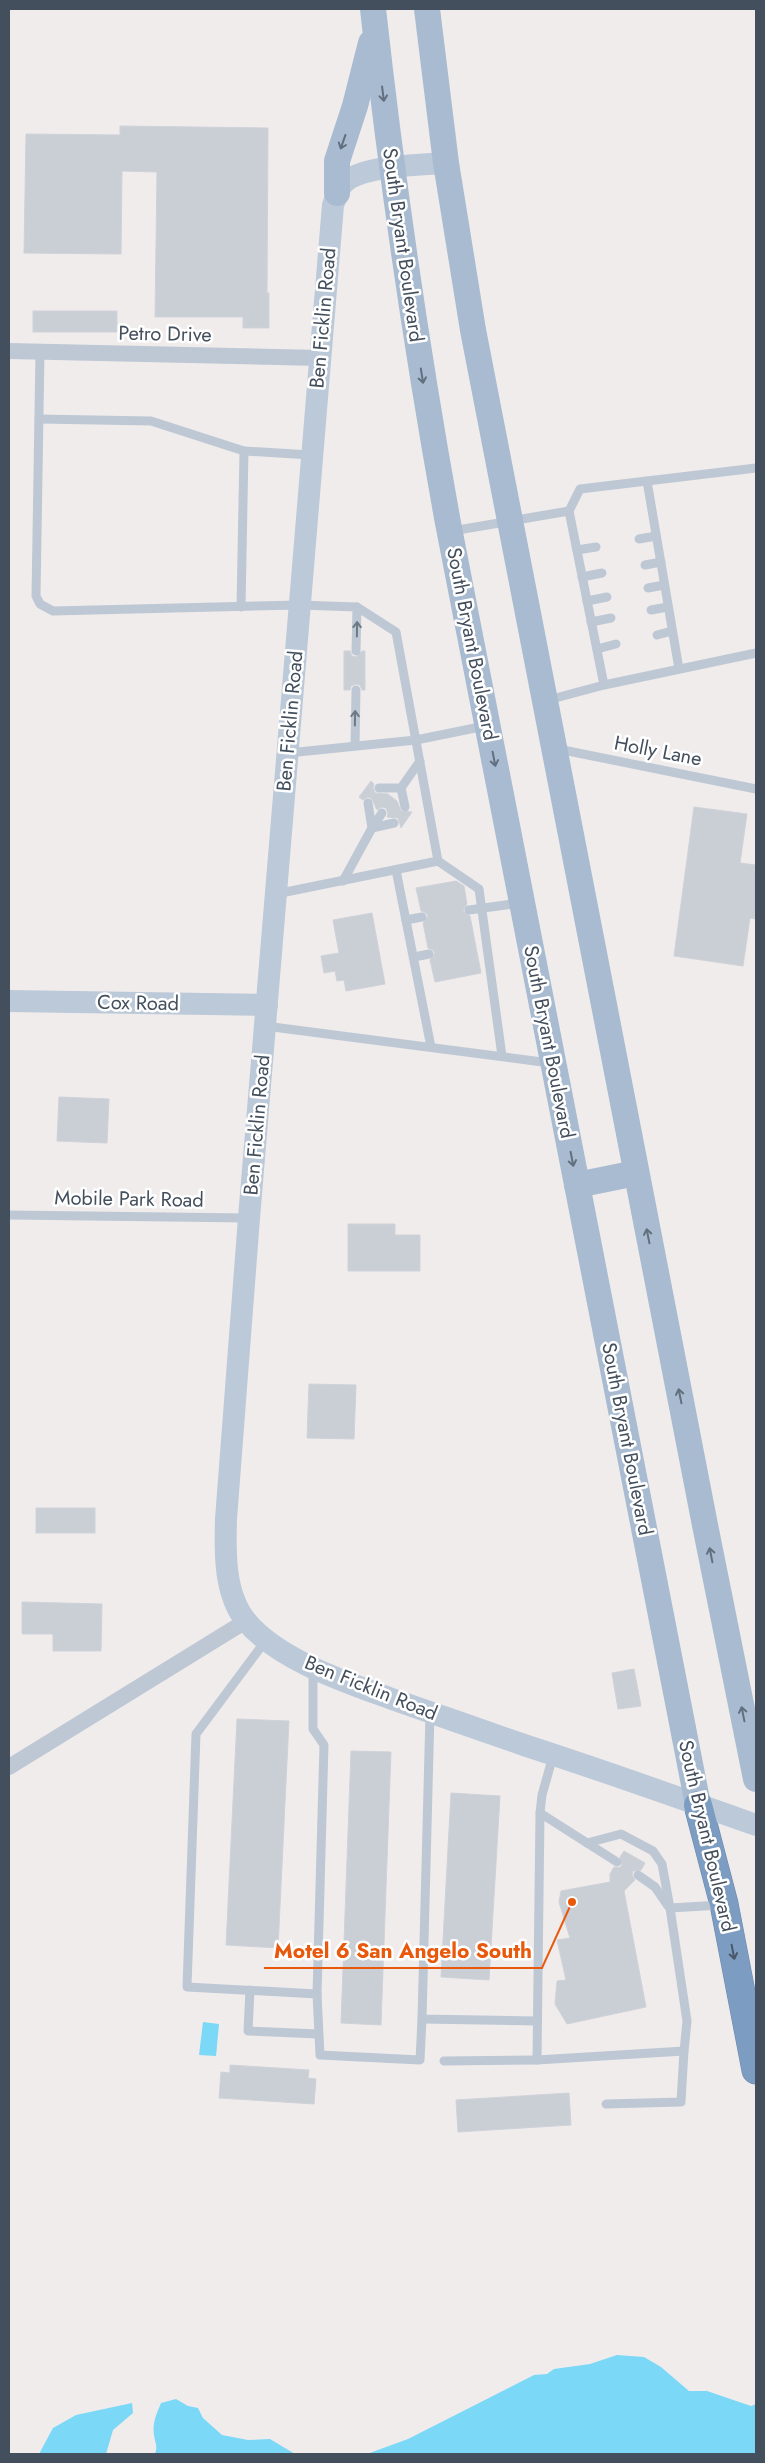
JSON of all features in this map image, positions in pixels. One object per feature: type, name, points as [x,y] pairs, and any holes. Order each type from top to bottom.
[{"type":"highway","name":"South Bryant Boulevard","points":[[698,1805],[724,1904],[756,2070]]},
{"type":"main road","points":[[426,9],[446,162],[473,330],[636,1173],[756,1779]]},
{"type":"main road","points":[[337,193],[336,161],[355,106],[374,18]]},
{"type":"main road","name":"South Bryant Boulevard","points":[[374,18],[391,168],[426,402],[449,531],[698,1805]]},
{"type":"main road","points":[[577,1185],[636,1173]]},
{"type":"street","points":[[337,193],[344,183],[354,176],[365,172],[446,162]]},
{"type":"street","name":"Ben Ficklin Road","points":[[337,193],[332,218],[249,1218],[226,1539],[228,1578],[240,1612],[246,1622],[266,1639],[314,1668],[430,1713],[756,1825]]},
{"type":"street","name":"Petro Drive","points":[[9,351],[320,358]]},
{"type":"street","name":"Cox Road","points":[[9,1001],[266,1015]]},
{"type":"street","points":[[9,1767],[246,1622]]},
{"type":"lane","points":[[40,352],[36,596],[40,604],[53,611],[299,605],[357,607],[396,632],[438,861],[479,889],[502,1056]]},
{"type":"lane","points":[[39,420],[151,421],[244,451],[312,455]]},
{"type":"lane","points":[[241,606],[244,451]]},
{"type":"lane","points":[[604,685],[569,511],[580,490],[756,468]]},
{"type":"lane","points":[[647,481],[679,669]]},
{"type":"lane","points":[[449,531],[569,511]]},
{"type":"lane","points":[[639,539],[656,536]]},
{"type":"lane","points":[[577,550],[596,547]]},
{"type":"lane","points":[[644,565],[661,562]]},
{"type":"lane","points":[[582,577],[602,573]]},
{"type":"lane","points":[[648,588],[664,585]]},
{"type":"lane","points":[[587,601],[607,597]]},
{"type":"lane","points":[[652,610],[668,606]]},
{"type":"lane","points":[[356,651],[357,607]]},
{"type":"lane","points":[[591,622],[611,618]]},
{"type":"lane","points":[[657,635],[672,631]]},
{"type":"lane","points":[[597,649],[616,644]]},
{"type":"lane","points":[[544,701],[604,685],[756,653]]},
{"type":"lane","points":[[355,746],[356,690]]},
{"type":"lane","points":[[287,753],[416,740],[488,725]]},
{"type":"lane","name":"Holly Lane","points":[[553,748],[756,789]]},
{"type":"lane","points":[[393,798],[420,761]]},
{"type":"lane","points":[[379,788],[400,788]]},
{"type":"lane","points":[[400,788],[405,807]]},
{"type":"lane","points":[[368,803],[372,828]]},
{"type":"lane","points":[[344,880],[382,813]]},
{"type":"lane","points":[[372,828],[394,823]]},
{"type":"lane","points":[[276,894],[438,861]]},
{"type":"lane","points":[[396,870],[431,1047]]},
{"type":"lane","points":[[468,910],[522,903]]},
{"type":"lane","points":[[406,920],[422,917]]},
{"type":"lane","points":[[475,946],[486,944]]},
{"type":"lane","points":[[414,957],[429,954]]},
{"type":"lane","points":[[266,1015],[431,1047],[553,1063]]},
{"type":"lane","name":"Mobile Park Road","points":[[9,1216],[249,1218]]},
{"type":"lane","points":[[266,1639],[196,1734],[187,1986],[317,1994]]},
{"type":"lane","points":[[314,1668],[313,1729],[324,1745],[317,1994],[320,2055],[420,2060],[430,1713]]},
{"type":"lane","points":[[537,2060],[540,1813],[542,1795],[553,1754]]},
{"type":"lane","points":[[540,1813],[617,1862]]},
{"type":"lane","points":[[587,1842],[621,1834],[652,1851],[662,1864],[687,2021],[681,2102],[606,2104]]},
{"type":"lane","points":[[638,1875],[655,1887],[670,1908]]},
{"type":"lane","points":[[670,1908],[724,1904]]},
{"type":"lane","points":[[250,1990],[248,2031],[318,2034]]},
{"type":"lane","points":[[422,2019],[537,2021]]},
{"type":"lane","points":[[444,2061],[537,2060],[684,2051]]},
{"type":"water","points":[[203,2022],[219,2024],[216,2056],[199,2055]]},
{"type":"water","points":[[617,2355],[644,2357],[661,2367],[689,2391],[707,2391],[751,2406],[756,2404],[756,2454],[367,2454],[408,2439],[534,2375],[547,2374],[554,2369],[590,2364]]},
{"type":"water","points":[[176,2399],[188,2406],[198,2408],[203,2418],[222,2435],[248,2440],[270,2439],[295,2454],[155,2454],[155,2418],[161,2403]]},
{"type":"water","points":[[132,2403],[133,2413],[113,2430],[106,2454],[39,2454],[53,2428],[76,2415]]},
{"type":"building","points":[[120,126],[268,128],[267,293],[269,293],[269,328],[243,328],[243,317],[155,317],[157,172],[122,171],[121,254],[24,253],[26,134],[120,135]]},
{"type":"building","points":[[33,311],[117,311],[117,332],[33,332]]},
{"type":"building","points":[[344,651],[350,651],[352,656],[356,657],[362,651],[365,651],[365,690],[362,690],[360,685],[356,684],[351,686],[350,690],[344,690]]},
{"type":"building","points":[[371,781],[374,784],[375,793],[388,794],[397,801],[401,811],[412,812],[401,828],[398,818],[387,817],[386,808],[382,807],[377,810],[372,799],[368,797],[363,800],[359,797]]},
{"type":"building","points":[[694,807],[747,814],[740,863],[756,865],[756,919],[750,918],[743,966],[674,956]]},
{"type":"building","points":[[456,881],[464,886],[467,904],[463,911],[470,916],[481,973],[435,982],[430,960],[435,953],[428,948],[423,923],[428,916],[421,911],[416,888]]},
{"type":"building","points":[[372,913],[385,984],[346,991],[344,980],[337,981],[335,971],[324,973],[321,956],[339,953],[333,920]]},
{"type":"building","points":[[59,1097],[109,1099],[107,1143],[57,1141]]},
{"type":"building","points":[[348,1224],[395,1224],[395,1235],[420,1235],[420,1271],[348,1271]]},
{"type":"building","points":[[309,1384],[356,1385],[354,1439],[307,1438]]},
{"type":"building","points":[[36,1508],[95,1508],[95,1533],[36,1533]]},
{"type":"building","points":[[22,1602],[102,1604],[101,1651],[53,1651],[53,1634],[22,1634]]},
{"type":"building","points":[[634,1669],[641,1706],[618,1709],[612,1673]]},
{"type":"building","points":[[237,1719],[289,1721],[278,1948],[226,1945]]},
{"type":"building","points":[[351,1751],[391,1752],[381,2025],[341,2023]]},
{"type":"building","points":[[451,1793],[500,1796],[489,1980],[441,1977]]},
{"type":"building","points":[[624,1851],[645,1863],[641,1870],[633,1871],[632,1875],[635,1880],[624,1891],[646,2007],[567,2024],[555,2004],[557,1981],[566,1980],[557,1940],[570,1938],[559,1902],[561,1891],[610,1882],[610,1874],[614,1867],[619,1868],[622,1865],[620,1857]]},
{"type":"building","points":[[230,2065],[309,2070],[308,2078],[316,2079],[314,2104],[219,2098],[221,2072],[230,2073]]},
{"type":"building","points":[[569,2093],[571,2125],[458,2132],[456,2100]]},
{"type":"place","name":"Motel 6 San Angelo South","points":[[572,1902]]}]
